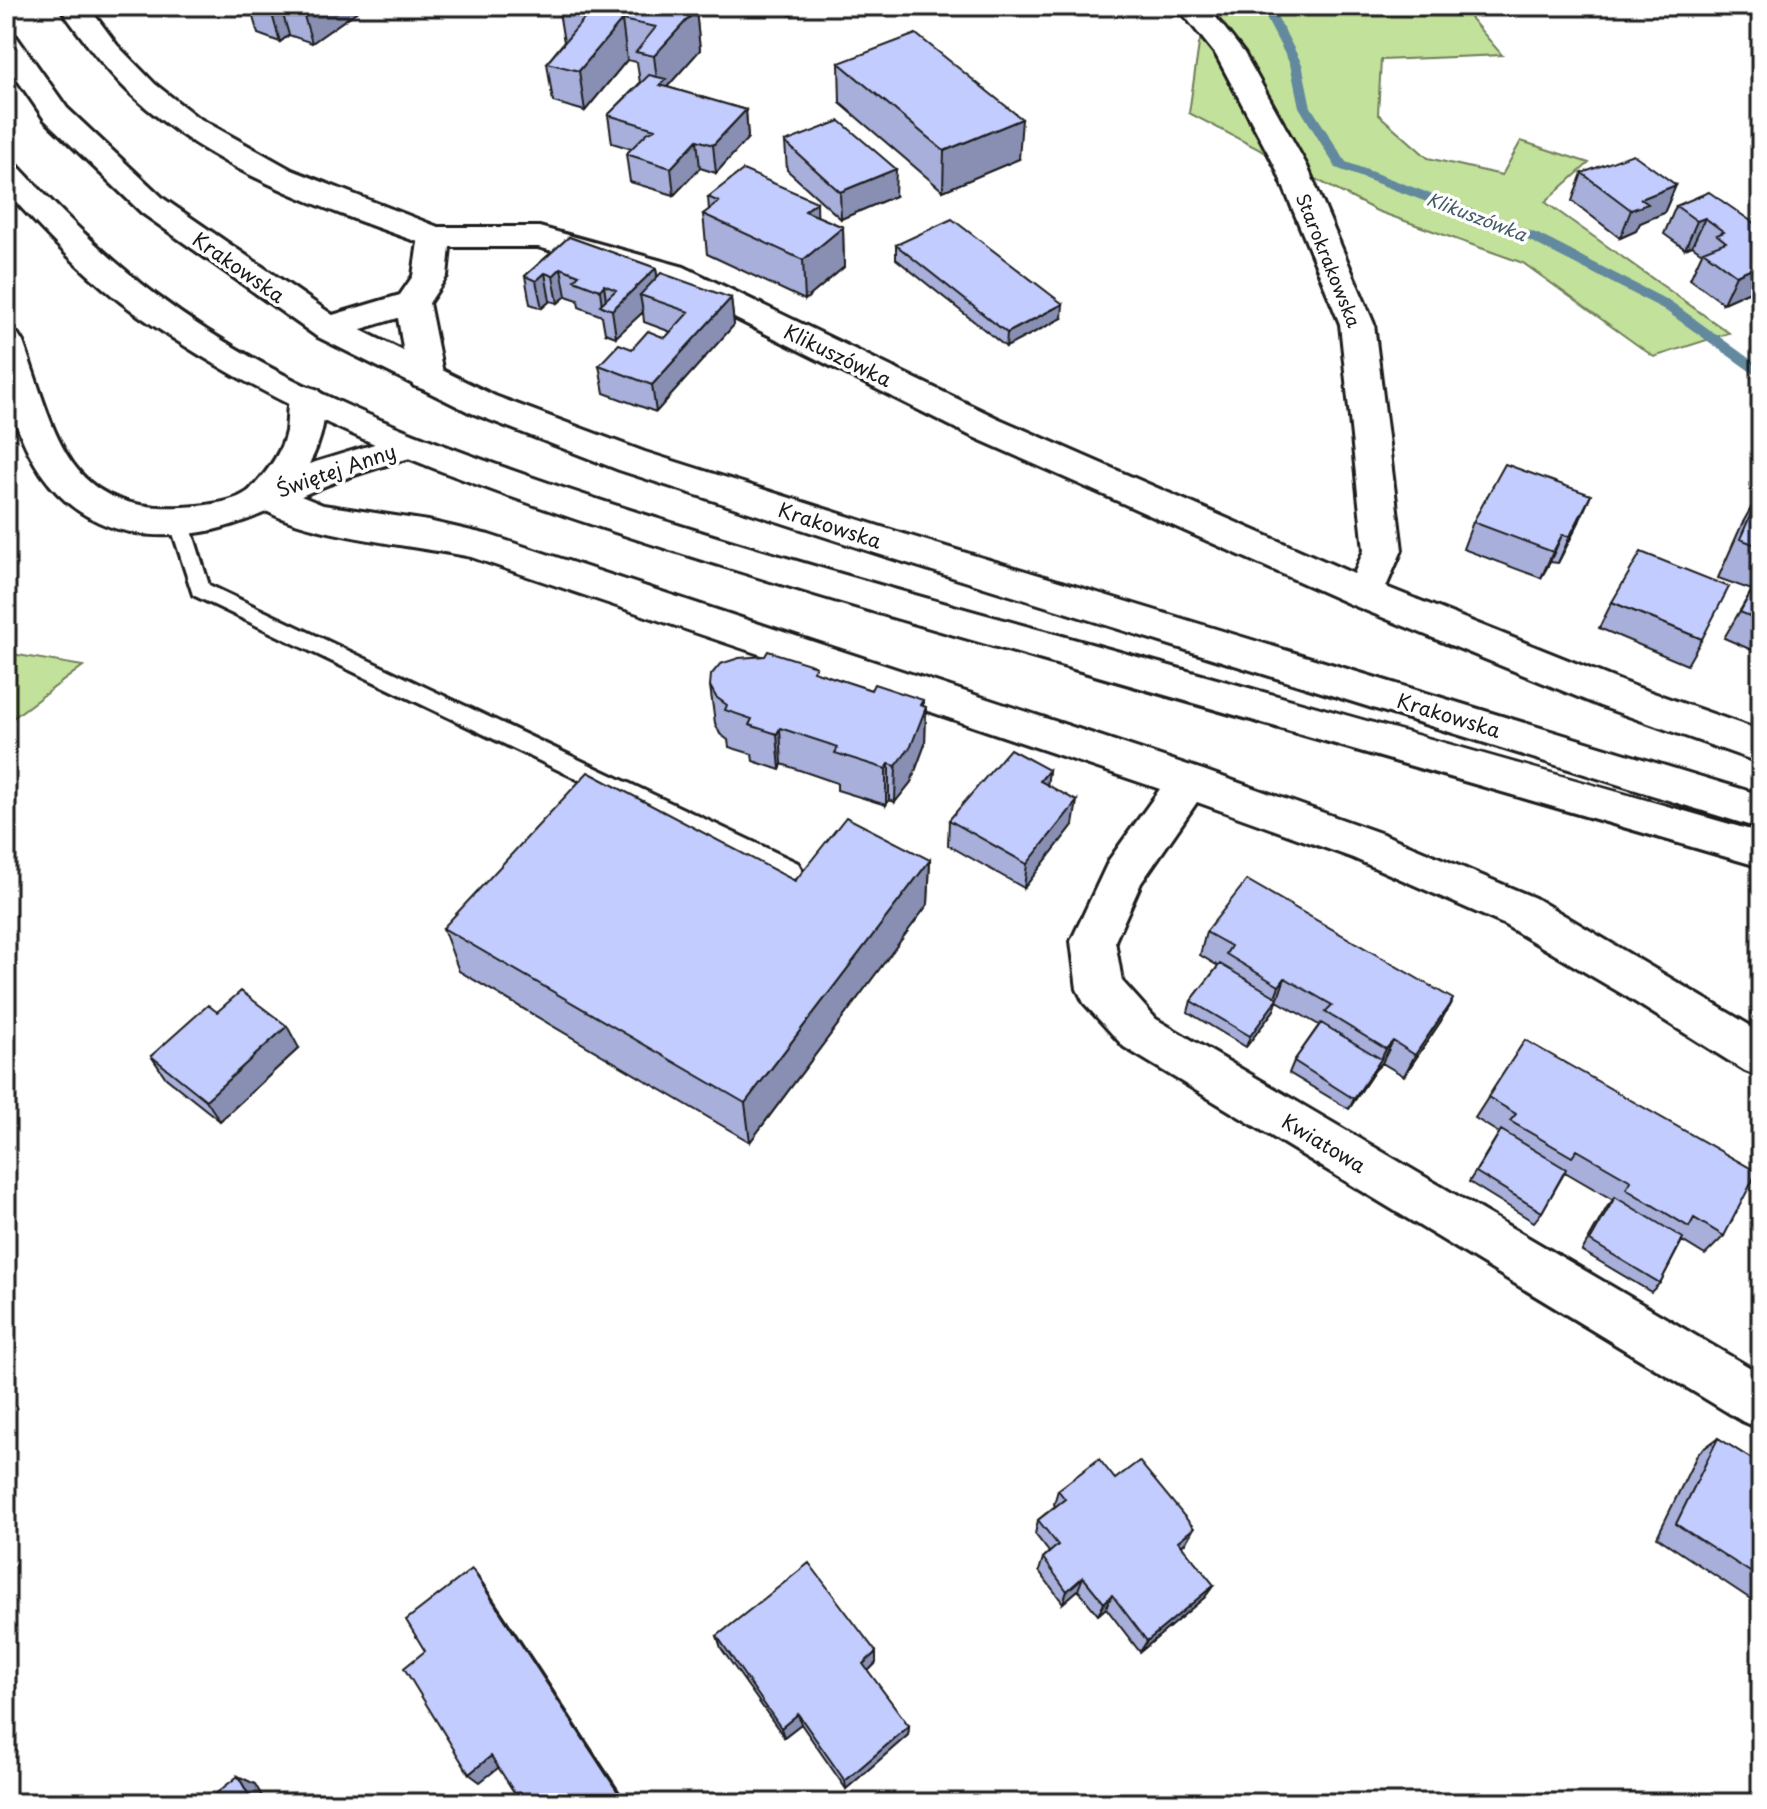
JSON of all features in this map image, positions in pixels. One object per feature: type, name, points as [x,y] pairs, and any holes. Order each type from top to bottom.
[{"type":"street","name":"Klikuszówka","points":[[73,6],[107,53],[136,85],[205,139],[256,166],[350,208],[435,237],[539,237],[672,274],[984,427],[1364,594],[1614,695],[1761,747]]},
{"type":"street","name":"Starokrakowska","points":[[1183,6],[1194,9],[1229,53],[1291,166],[1357,324],[1383,550],[1364,594]]},
{"type":"street","name":"Krakowska","points":[[6,42],[56,114],[142,196],[197,239],[328,328],[482,404],[632,461],[891,544],[1761,812]]},
{"type":"street","points":[[6,172],[46,219],[106,275],[184,329],[306,398],[407,446],[532,493],[807,579],[1761,850]]},
{"type":"street","points":[[328,328],[412,303],[430,276],[435,237]]},
{"type":"street","points":[[412,303],[426,378]]},
{"type":"street","name":"Świętej Anny","points":[[6,342],[45,451],[63,480],[83,498],[126,516],[179,521],[237,510],[335,468],[407,446]]},
{"type":"street","name":"Świętej Anny","points":[[266,495],[296,460],[306,435],[306,398]]},
{"type":"street","points":[[266,495],[294,512],[346,525],[420,533],[476,545],[1188,782],[1368,846],[1519,911],[1640,981],[1761,1057]]},
{"type":"street","name":"Kwiatowa","points":[[1188,782],[1124,873],[1093,941],[1100,989],[1140,1033],[1761,1403]]},
{"type":"lane","points":[[179,521],[200,590],[790,870]]},
{"type":"green space","points":[[1212,6],[1449,6],[1467,14],[1502,55],[1381,60],[1378,114],[1428,158],[1502,175],[1521,141],[1589,163],[1545,202],[1729,333],[1654,357],[1523,263],[1377,211],[1189,113],[1199,44]]},
{"type":"green space","points":[[6,653],[83,666],[6,723]]},
{"type":"building","points":[[251,6],[319,6],[304,16],[281,8],[272,14]]},
{"type":"building","points":[[561,6],[693,6],[696,10],[654,56],[636,52],[656,27],[622,20],[579,71],[547,63],[590,12]]},
{"type":"building","points":[[916,34],[1022,119],[944,151],[839,63]]},
{"type":"building","points":[[649,75],[666,79],[660,85],[746,110],[713,145],[697,140],[671,168],[626,154],[655,129],[608,115]]},
{"type":"building","points":[[840,121],[896,169],[840,192],[785,142]]},
{"type":"building","points":[[1633,154],[1676,185],[1641,199],[1648,204],[1631,210],[1582,173]]},
{"type":"building","points":[[743,170],[817,202],[805,211],[843,227],[803,260],[703,214],[719,202],[708,197]]},
{"type":"building","points":[[1709,192],[1761,228],[1761,264],[1736,275],[1703,251],[1726,242],[1717,235],[1724,232],[1705,218],[1697,221],[1676,206]]},
{"type":"building","points":[[952,219],[1063,304],[1007,333],[896,245]]},
{"type":"building","points":[[569,237],[656,268],[612,310],[600,305],[616,290],[604,285],[600,290],[574,280],[579,275],[561,268],[553,276],[545,273],[536,281],[525,276]]},
{"type":"building","points":[[661,273],[731,298],[652,385],[599,365],[619,344],[632,349],[648,331],[665,338],[689,312],[640,295]]},
{"type":"building","points":[[1505,464],[1591,495],[1570,536],[1562,535],[1553,552],[1473,522]]},
{"type":"building","points":[[1761,491],[1761,547],[1740,539]]},
{"type":"building","points":[[1641,552],[1729,587],[1702,639],[1612,602]]},
{"type":"building","points":[[1761,574],[1761,621],[1740,612]]},
{"type":"building","points":[[768,651],[816,666],[813,671],[871,690],[874,684],[923,700],[920,705],[926,707],[911,746],[896,766],[889,764],[886,769],[835,753],[838,747],[780,728],[777,734],[749,725],[752,719],[725,710],[727,705],[716,697],[710,686],[711,675],[720,664],[739,658],[765,656]]},
{"type":"building","points":[[1010,749],[1049,770],[1040,781],[1077,801],[1027,864],[949,820]]},
{"type":"building","points":[[588,772],[795,881],[846,817],[930,860],[745,1103],[443,928]]},
{"type":"building","points":[[1247,880],[1453,999],[1415,1055],[1393,1041],[1386,1049],[1325,1012],[1332,1005],[1285,978],[1279,986],[1226,954],[1231,946],[1206,932]]},
{"type":"building","points":[[1220,964],[1278,998],[1250,1036],[1191,1001]]},
{"type":"building","points":[[241,991],[287,1026],[206,1100],[151,1056],[208,1005],[217,1012]]},
{"type":"building","points":[[1321,1023],[1381,1059],[1354,1099],[1294,1061]]},
{"type":"building","points":[[1525,1040],[1757,1172],[1724,1236],[1694,1218],[1689,1227],[1626,1189],[1631,1181],[1577,1150],[1572,1157],[1510,1121],[1516,1114],[1488,1097]]},
{"type":"building","points":[[1501,1130],[1566,1169],[1542,1212],[1476,1172]]},
{"type":"building","points":[[1615,1197],[1683,1238],[1660,1283],[1590,1241]]},
{"type":"building","points":[[1718,1438],[1761,1465],[1761,1579],[1676,1524]]},
{"type":"building","points":[[1099,1459],[1115,1479],[1139,1461],[1194,1528],[1178,1541],[1214,1585],[1147,1641],[1112,1595],[1104,1603],[1083,1577],[1067,1591],[1043,1558],[1058,1545],[1038,1520],[1065,1499],[1058,1490]]},
{"type":"building","points":[[809,1563],[876,1652],[863,1664],[909,1726],[845,1781],[798,1714],[781,1728],[717,1636]]},
{"type":"building","points":[[472,1569],[625,1803],[521,1803],[491,1756],[469,1774],[404,1668],[425,1651],[406,1620]]},
{"type":"building","points":[[238,1776],[253,1803],[204,1803]]},
{"type":"waterway","name":"Klikuszówka","points":[[1261,6],[1271,16],[1296,64],[1305,107],[1341,165],[1533,237],[1668,306],[1761,374]]}]
